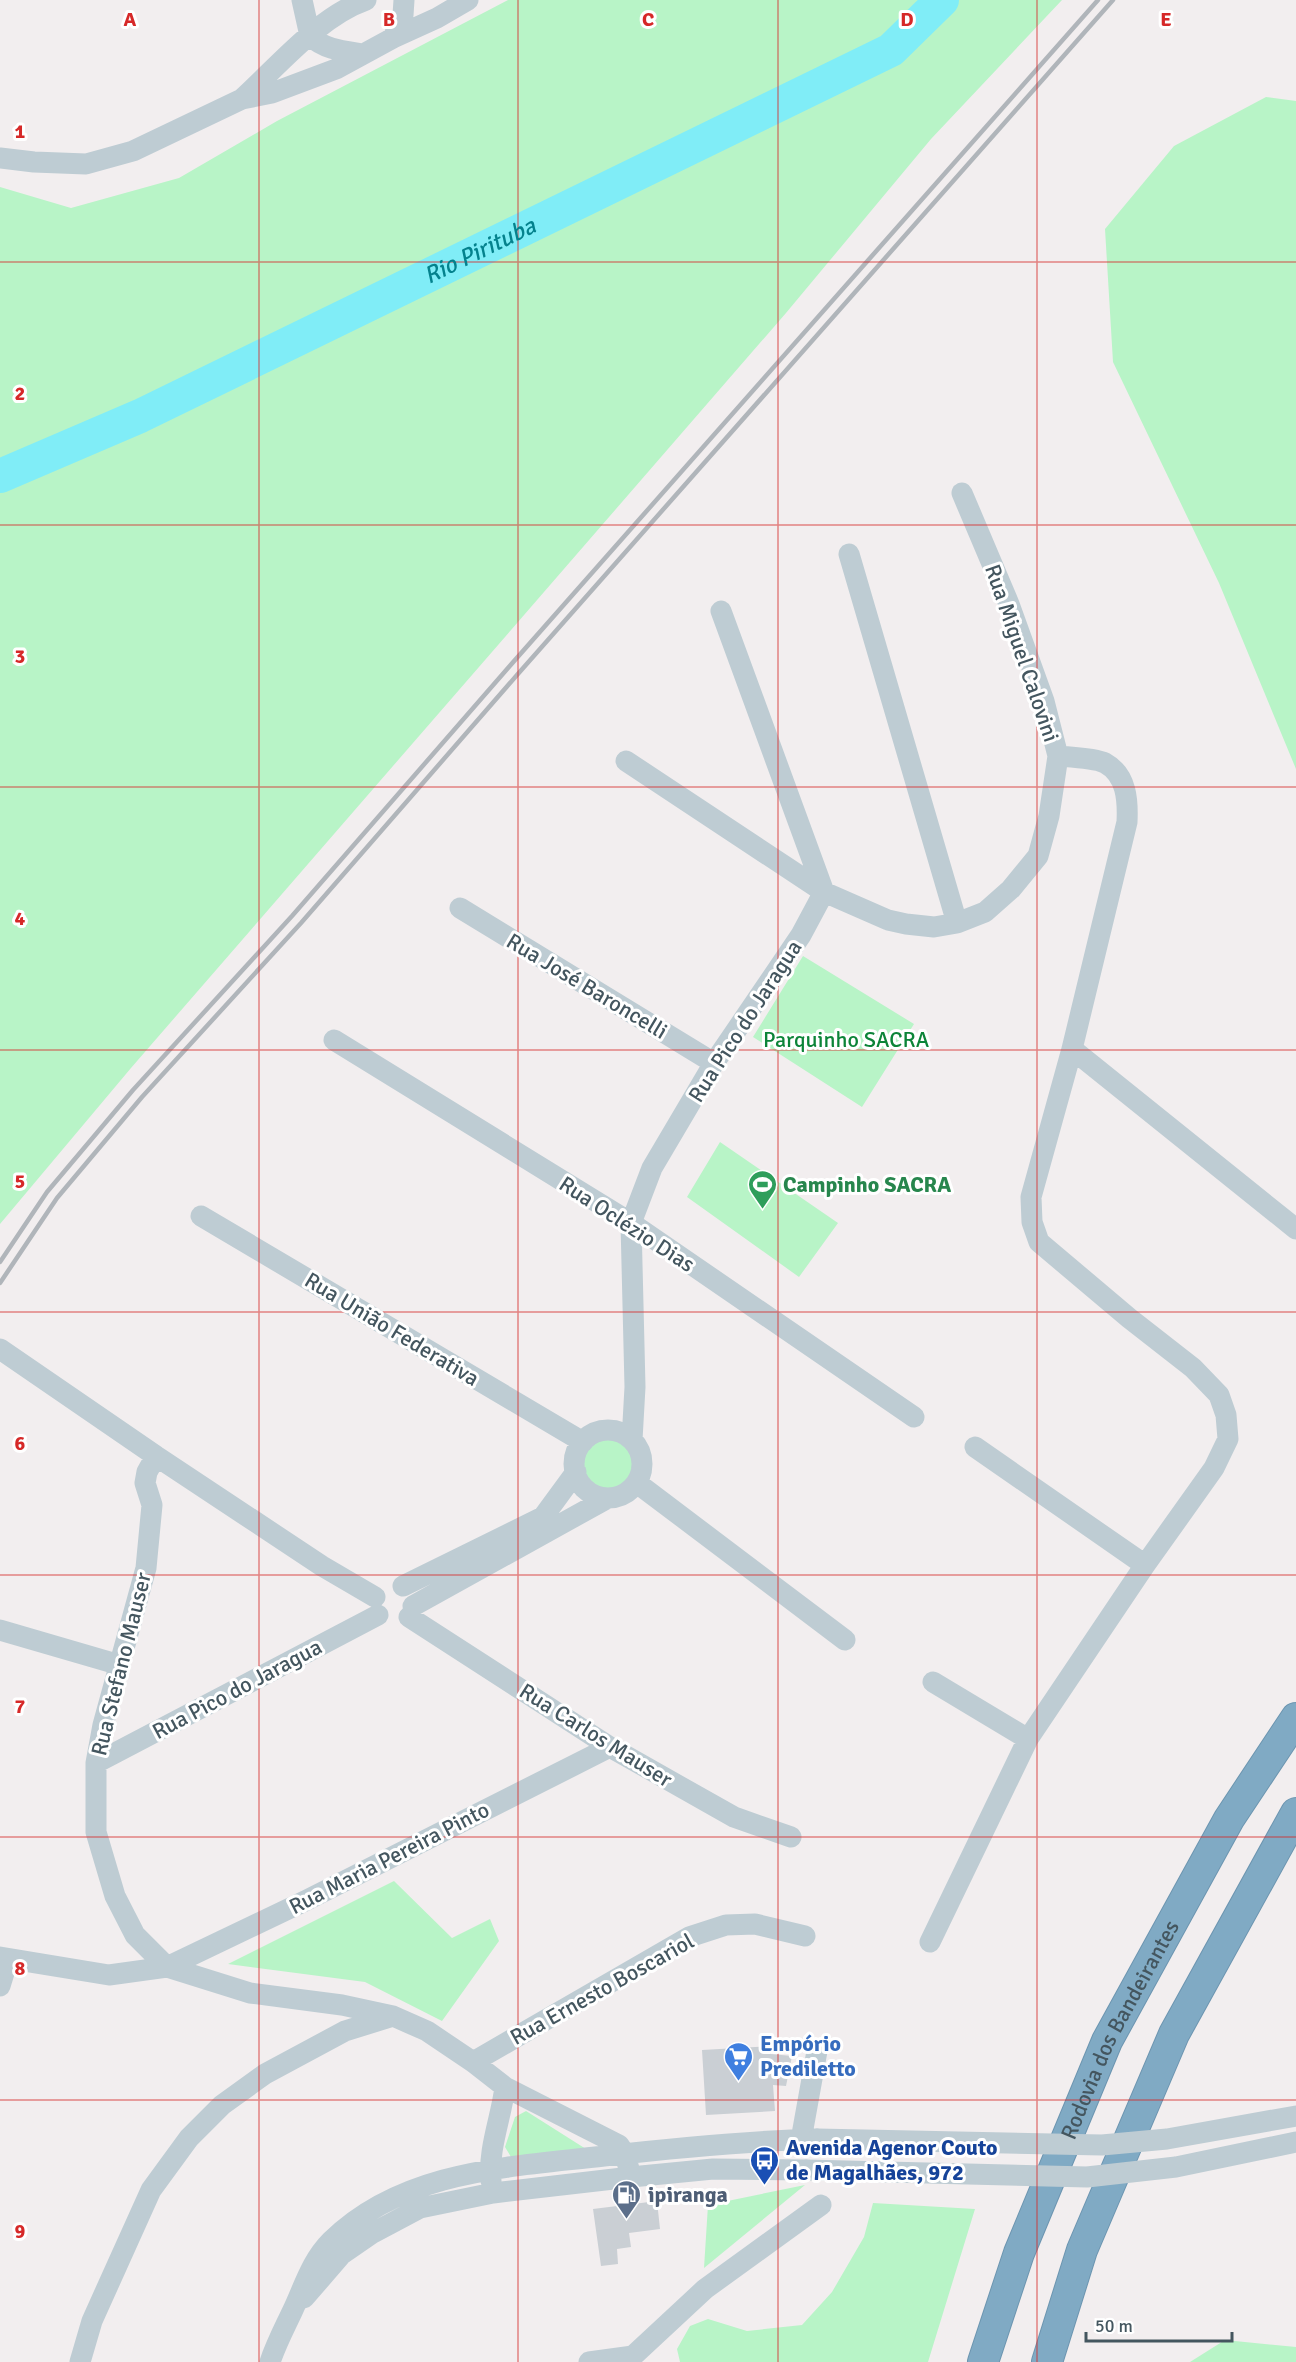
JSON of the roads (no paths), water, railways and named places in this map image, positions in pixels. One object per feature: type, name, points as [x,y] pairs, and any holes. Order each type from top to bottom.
[{"type":"highway","name":"Rodovia dos Bandeirantes","points":[[983,2362],[1019,2253],[1107,2041],[1229,1819],[1296,1718]]},
{"type":"highway","points":[[1047,2362],[1082,2250],[1174,2034],[1296,1813]]},
{"type":"street","points":[[302,0],[310,36],[321,45],[337,51],[363,54]]},
{"type":"street","points":[[242,99],[330,19],[351,5],[366,0]]},
{"type":"street","points":[[393,38],[403,15],[404,0]]},
{"type":"street","points":[[0,158],[86,164],[133,151],[242,99],[294,86],[336,69],[468,0]]},
{"type":"street","name":"Rua Miguel Calovini","points":[[626,761],[824,892],[888,920],[934,927],[957,923],[985,912],[1011,890],[1038,856],[1049,816],[1058,756],[1044,701],[1009,604],[962,493]]},
{"type":"street","points":[[849,554],[957,923]]},
{"type":"street","points":[[721,611],[824,892]]},
{"type":"street","points":[[930,1942],[1028,1739],[1145,1565],[1214,1468],[1228,1439],[1226,1415],[1219,1395],[1193,1368],[1102,1296],[1039,1242],[1032,1222],[1031,1197],[1072,1049],[1127,822],[1128,801],[1120,776],[1104,763],[1058,756]]},
{"type":"street","name":"Rua Pico do Jaragua","points":[[632,1440],[635,1387],[631,1223],[652,1168],[714,1063],[801,935],[824,892]]},
{"type":"street","name":"Rua José Baroncelli","points":[[460,908],[714,1063]]},
{"type":"street","name":"Rua Oclézio Dias","points":[[334,1040],[631,1223],[914,1417]]},
{"type":"street","points":[[1072,1049],[1296,1229]]},
{"type":"street","name":"Rua União Federativa","points":[[201,1216],[583,1442]]},
{"type":"street","points":[[0,1349],[322,1566],[376,1606],[390,1623],[401,1622],[411,1612],[608,1498],[629,1491],[637,1483],[641,1472],[642,1461],[639,1449],[623,1433],[612,1430],[591,1435],[577,1451],[576,1472],[543,1517],[403,1586]]},
{"type":"street","points":[[975,1448],[1145,1565]]},
{"type":"street","name":"Rua Stefano Mauser","points":[[156,1456],[147,1472],[145,1483],[152,1505],[146,1568],[96,1763],[96,1832],[115,1896],[135,1935],[167,1967],[250,1993],[342,2005],[393,2016],[427,2031],[473,2061],[505,2087],[597,2132],[619,2145],[625,2154]]},
{"type":"street","points":[[576,1472],[587,1490],[597,1496],[608,1498]]},
{"type":"street","points":[[637,1483],[845,1640]]},
{"type":"street","points":[[376,1606],[386,1586],[391,1584],[403,1586],[409,1592],[411,1612]]},
{"type":"street","name":"Rua Pico do Jaragua","points":[[96,1763],[376,1606]]},
{"type":"street","name":"Rua Carlos Mauser","points":[[411,1612],[610,1747],[734,1817],[791,1837]]},
{"type":"street","points":[[0,1630],[120,1665]]},
{"type":"street","points":[[933,1682],[1028,1739]]},
{"type":"street","name":"Rua Maria Pereira Pinto","points":[[167,1967],[288,1910],[610,1747]]},
{"type":"street","name":"Rua Ernesto Boscariol","points":[[473,2061],[689,1937],[726,1925],[755,1924],[804,1936]]},
{"type":"street","points":[[0,1986],[4,1958],[109,1975],[167,1967]]},
{"type":"street","points":[[80,2362],[92,2322],[151,2190],[189,2138],[222,2105],[266,2074],[345,2031],[393,2016]]},
{"type":"street","points":[[809,2139],[817,2051]]},
{"type":"street","points":[[493,2193],[490,2169],[492,2146],[502,2113],[505,2087]]},
{"type":"street","points":[[270,2362],[311,2267],[331,2241],[383,2204],[408,2191],[490,2169],[656,2150],[809,2139],[1102,2145],[1167,2139],[1296,2116]]},
{"type":"street","name":"Rua Stefano Mauser","points":[[597,2132],[635,2140],[656,2150]]},
{"type":"street","points":[[293,2310],[342,2254],[371,2234],[420,2208],[493,2193],[631,2176],[713,2169],[1087,2176],[1176,2167],[1296,2142]]},
{"type":"street","points":[[625,2154],[631,2176]]},
{"type":"street","points":[[589,2362],[640,2359],[705,2289],[821,2205]]},
{"type":"waterway","name":"Rio Pirituba","points":[[0,476],[140,416],[891,50],[942,0]]},
{"type":"railway","points":[[0,1262],[47,1192],[133,1090],[292,916],[1098,0]]},
{"type":"railway","points":[[0,1283],[57,1198],[142,1097],[301,923],[1113,0]]},
{"type":"place","name":"Campinho SACRA","points":[[762,1210]]},
{"type":"place","name":"Empório Prediletto","points":[[739,2082]]},
{"type":"place","name":"Avenida Agenor Couto de Magalhães, 972","points":[[765,2186]]},
{"type":"place","name":"ipiranga","points":[[627,2220]]},
{"type":"park label","name":"Parquinho SACRA","points":[[846,1039]]}]
